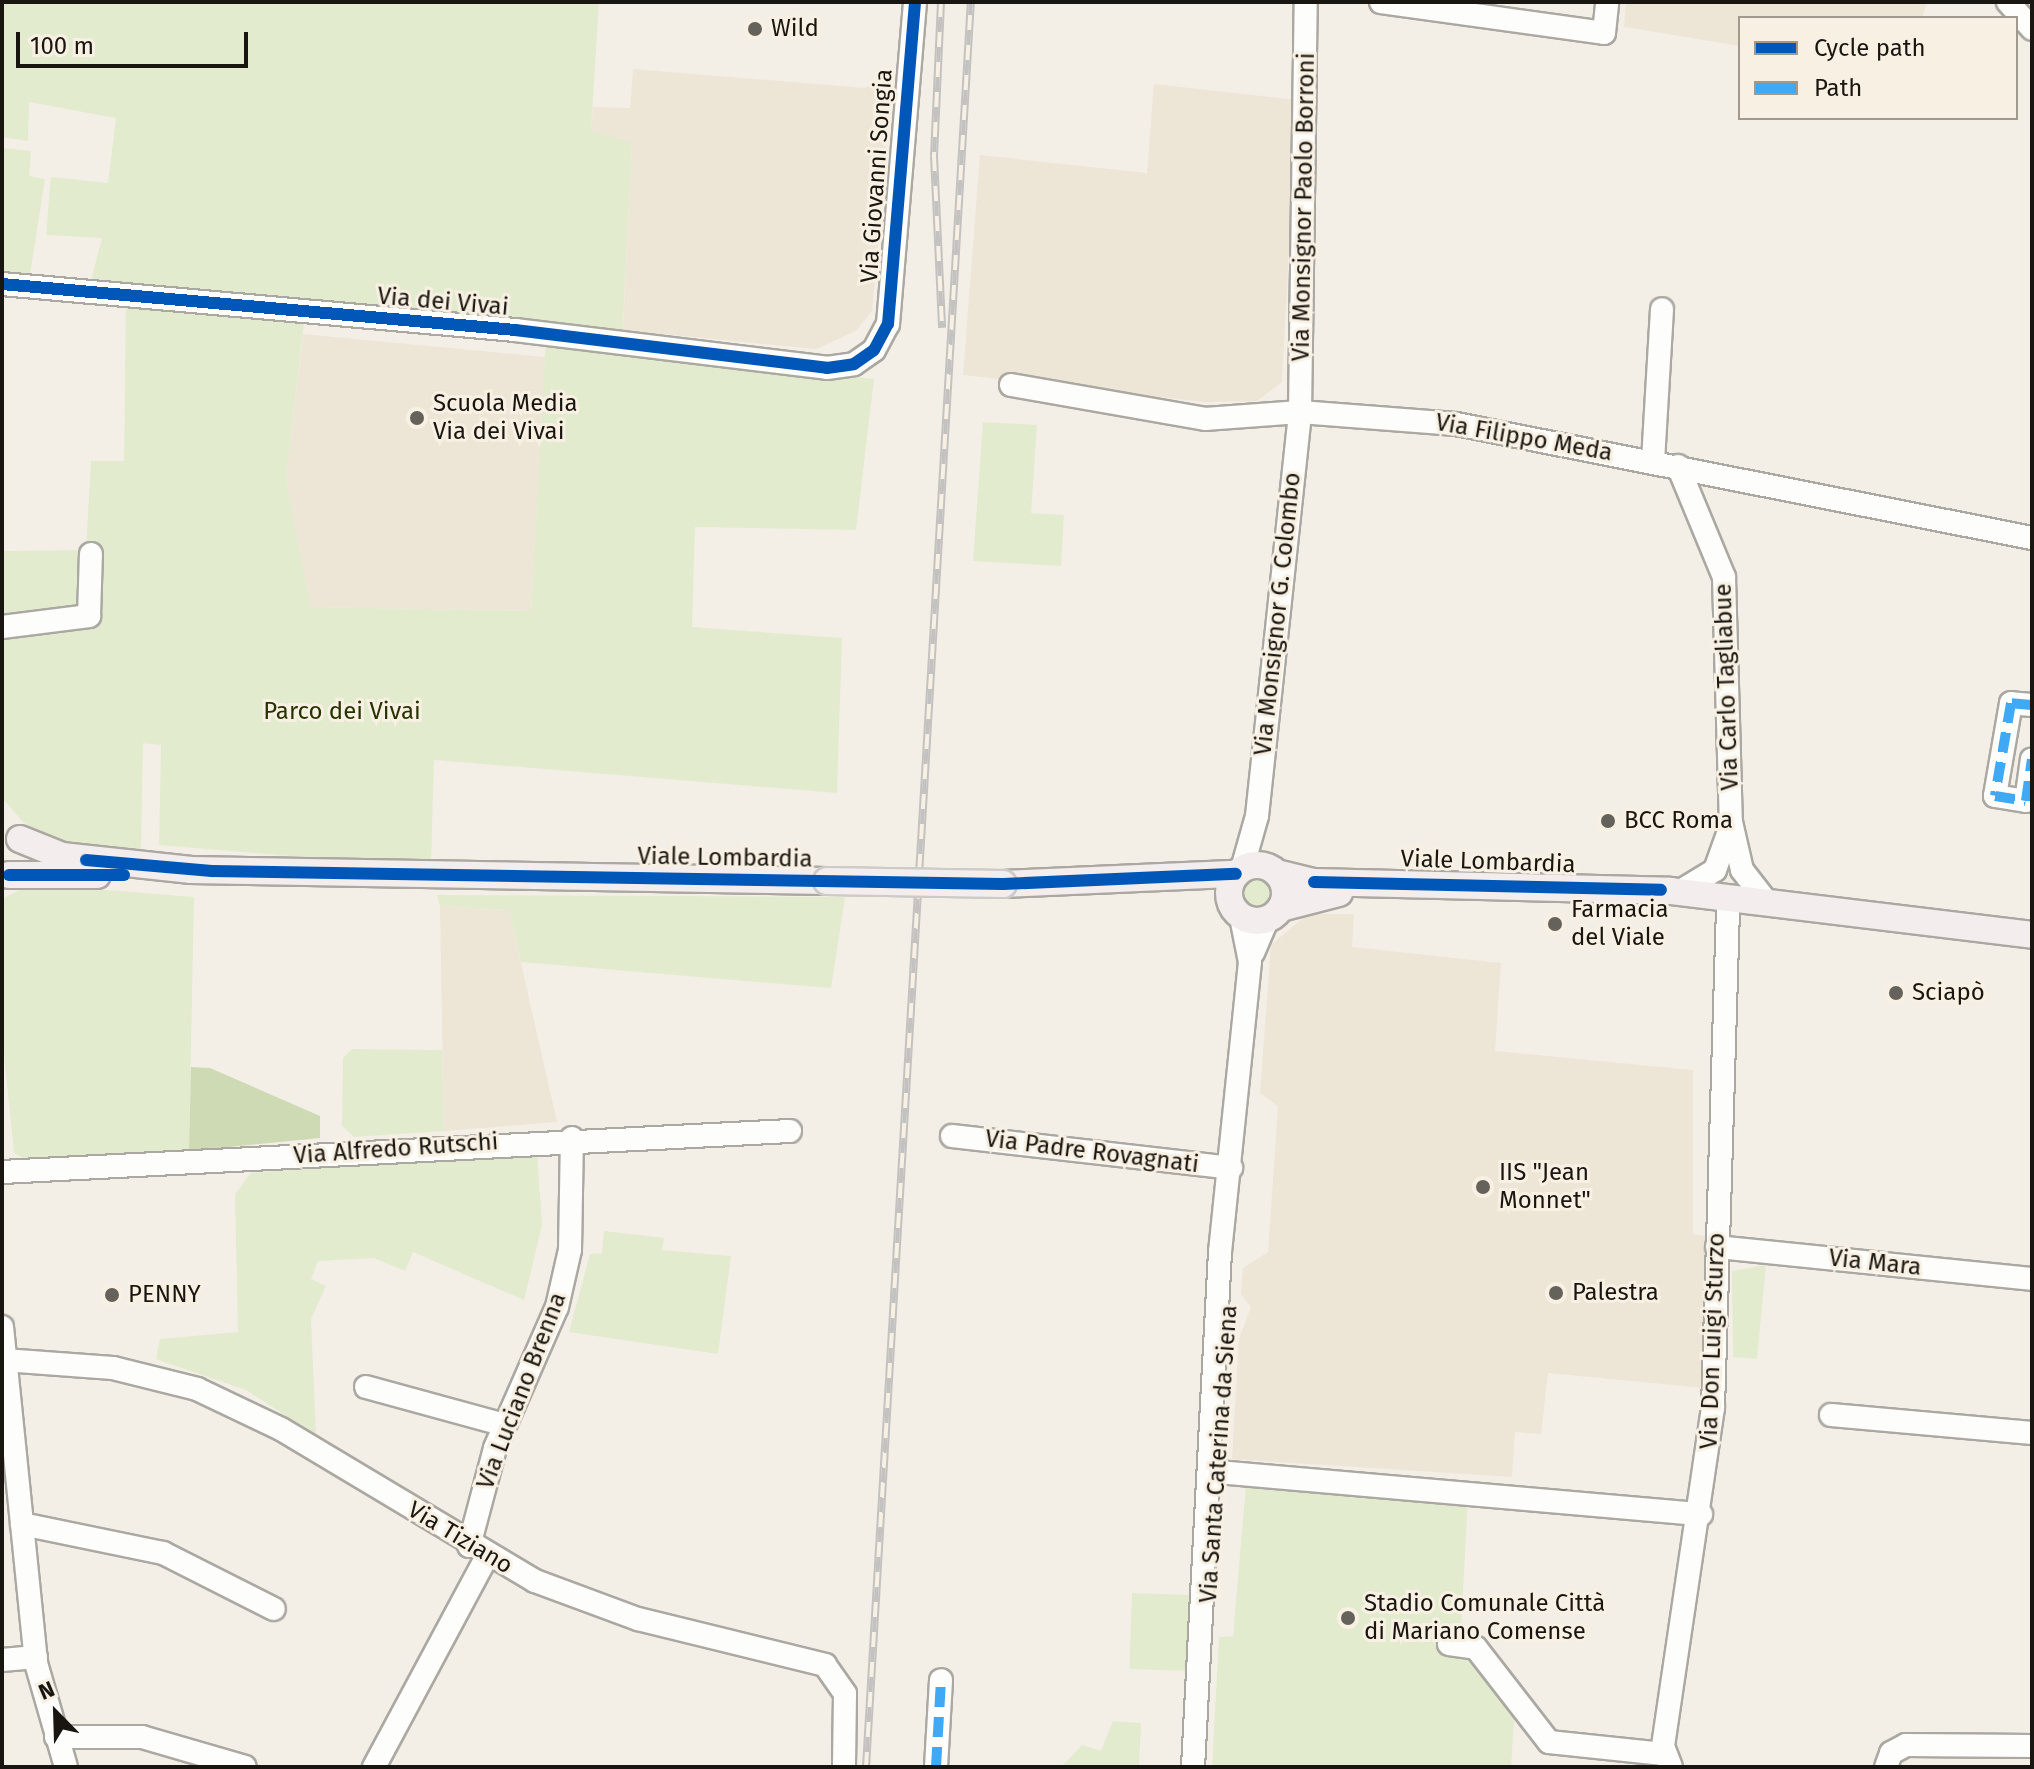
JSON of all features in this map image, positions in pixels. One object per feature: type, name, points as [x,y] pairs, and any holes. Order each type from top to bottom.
[{"type":"main road","name":"Viale Lombardia","points":[[8,830],[76,858],[212,871]]},
{"type":"main road","points":[[4,878],[23,858],[8,830]]},
{"type":"main road","name":"Viale Lombardia","points":[[4,878],[212,871],[1003,884],[1163,883],[1239,872],[1275,872],[1314,882],[1679,892],[1765,899],[2032,935]]},
{"type":"main road","points":[[1239,872],[1255,913],[1284,886],[1275,872]]},
{"type":"main road","name":"Viale Lombardia","points":[[1163,883],[1208,892],[1255,913],[1335,894],[1400,892],[1728,908],[1919,922]]},
{"type":"street","name":"Via Giovanni Songia","points":[[874,350],[888,324],[915,2]]},
{"type":"street","name":"Via Monsignor Paolo Borroni","points":[[1300,412],[1306,2]]},
{"type":"street","points":[[1381,2],[1604,33],[1607,2]]},
{"type":"street","points":[[2008,2],[2032,29]]},
{"type":"street","points":[[2023,2],[2032,12]]},
{"type":"street","name":"Via dei Vivai","points":[[2,284],[515,330],[827,368],[854,364],[874,350]]},
{"type":"street","points":[[1653,461],[1662,309]]},
{"type":"street","name":"Via Filippo Meda","points":[[1011,385],[1205,419],[1300,412],[1456,424],[2032,538]]},
{"type":"street","name":"Via Monsignor G. Colombo","points":[[1239,872],[1257,816],[1300,412]]},
{"type":"street","name":"Via Carlo Tagliabue","points":[[1678,466],[1727,592],[1731,822],[1742,870],[1765,899]]},
{"type":"street","points":[[2,627],[89,616],[91,554]]},
{"type":"street","points":[[2032,705],[2011,703],[1995,796],[2026,801],[2032,759]]},
{"type":"street","name":"Via Monsignor G. Colombo","points":[[1257,816],[1275,872]]},
{"type":"street","name":"Via Carlo Tagliabue","points":[[1679,892],[1715,870],[1731,822]]},
{"type":"street","name":"Via Don Luigi Sturzo","points":[[1667,1760],[1713,1408],[1728,908]]},
{"type":"street","name":"Via Santa Caterina da Siena","points":[[1199,1689],[1208,1418],[1255,913]]},
{"type":"street","name":"Via Alfredo Rutschi","points":[[2,1172],[572,1138],[790,1131]]},
{"type":"street","name":"Via Padre Rovagnati","points":[[952,1136],[1231,1168]]},
{"type":"street","name":"Via Luciano Brenna","points":[[374,1767],[478,1551],[505,1425],[557,1307],[570,1250],[572,1138]]},
{"type":"street","name":"Via Santa Caterina da Siena","points":[[1193,1767],[1217,1472],[1227,1218]]},
{"type":"street","name":"Via Mara","points":[[1717,1247],[2032,1279]]},
{"type":"street","points":[[2,1327],[7,1434],[22,1524],[36,1657],[66,1767]]},
{"type":"street","name":"Via Tiziano","points":[[4,1360],[113,1368],[207,1392],[311,1446],[478,1551],[608,1610],[825,1665],[846,1701],[844,1767]]},
{"type":"street","points":[[366,1387],[505,1425]]},
{"type":"street","points":[[1831,1415],[2032,1433]]},
{"type":"street","points":[[1217,1472],[1701,1514]]},
{"type":"street","points":[[22,1524],[163,1553],[274,1609]]},
{"type":"street","points":[[1449,1644],[1476,1648],[1549,1742],[1667,1760]]},
{"type":"street","points":[[2,1660],[36,1657]]},
{"type":"street","points":[[936,1767],[941,1680]]},
{"type":"street","points":[[56,1737],[142,1737],[245,1767]]},
{"type":"street","points":[[1886,1767],[1894,1750],[1906,1745],[2032,1746]]},
{"type":"shaded area","points":[[1626,2],[1927,2],[1923,16],[1738,16],[1738,46],[1624,27]]},
{"type":"shaded area","points":[[633,69],[864,88],[893,75],[872,311],[856,331],[816,349],[623,330],[632,144],[591,131],[593,107],[630,108]]},
{"type":"shaded area","points":[[1154,84],[1297,100],[1282,382],[1257,401],[1205,402],[963,375],[980,155],[1147,173]]},
{"type":"shaded area","name":"Scuola Media Via dei Vivai","points":[[303,334],[545,357],[531,611],[311,607],[286,479]]},
{"type":"shaded area","points":[[440,906],[509,910],[557,1122],[444,1131]]},
{"type":"shaded area","name":"IIS \"Jean Monnet\"","points":[[1308,914],[1354,914],[1352,947],[1501,963],[1495,1051],[1693,1070],[1693,1234],[1706,1236],[1704,1388],[1548,1373],[1541,1434],[1515,1432],[1512,1477],[1232,1459],[1239,1339],[1251,1307],[1241,1294],[1243,1268],[1268,1252],[1278,1106],[1260,1093],[1271,945]]},
{"type":"green space","name":"Parco dei Vivai","points":[[2,2],[599,2],[591,131],[632,143],[622,342],[702,360],[874,379],[856,530],[695,527],[692,627],[842,638],[837,793],[434,760],[431,863],[290,856],[159,845],[161,745],[143,743],[141,851],[56,842],[23,822],[2,798],[2,551],[86,550],[91,461],[124,461],[126,301],[88,292],[102,238],[46,235],[51,177],[108,183],[116,118],[29,102],[28,141],[2,137]],"holes":[[[305,313],[546,335],[531,611],[311,607],[286,479]]]},
{"type":"green space","points":[[2,148],[31,151],[29,176],[45,179],[30,274],[2,271]]},
{"type":"green space","points":[[983,422],[1037,425],[1031,513],[1064,515],[1061,566],[973,561]]},
{"type":"green space","points":[[1256,877],[1267,882],[1272,893],[1267,904],[1256,909],[1245,904],[1240,893],[1245,882]]},
{"type":"green space","points":[[31,884],[194,897],[189,1151],[29,1161],[14,1153],[2,1034],[2,899]]},
{"type":"green space","points":[[437,895],[845,897],[831,988],[521,962],[509,910],[440,906]]},
{"type":"green space","points":[[352,1049],[442,1050],[444,1131],[354,1137],[342,1126],[343,1058]]},
{"type":"green space","points":[[191,1067],[210,1068],[320,1116],[320,1138],[189,1151]]},
{"type":"green space","points":[[537,1151],[542,1225],[524,1300],[413,1252],[405,1271],[374,1258],[318,1261],[311,1279],[326,1286],[311,1319],[316,1435],[246,1390],[156,1359],[160,1339],[238,1332],[235,1194],[251,1173]]},
{"type":"green space","points":[[604,1231],[664,1238],[662,1250],[731,1256],[718,1354],[569,1332],[590,1254],[602,1253]]},
{"type":"green space","points":[[1766,1265],[1757,1359],[1733,1357],[1732,1271]]},
{"type":"green space","name":"Stadio Comunale Città di Mariano Comense","points":[[1246,1485],[1468,1497],[1460,1649],[1515,1704],[1511,1767],[1212,1767],[1219,1637],[1233,1636]]},
{"type":"green space","points":[[1132,1593],[1195,1595],[1192,1671],[1129,1669]]},
{"type":"green space","points":[[1113,1721],[1141,1723],[1139,1767],[1061,1767],[1082,1745],[1101,1751]]},
{"type":"railway","points":[[941,2],[934,156],[942,328]]},
{"type":"railway","points":[[866,1767],[971,2]]},
{"type":"marked path","points":[[2032,705],[2011,703],[1995,796],[2026,801],[2032,759]]},
{"type":"marked path","points":[[936,1767],[941,1680]]},
{"type":"cycle path","points":[[2,284],[515,330],[827,368],[854,364],[874,350],[888,324],[915,2]]},
{"type":"cycle path","points":[[86,860],[212,871],[1003,884],[1236,874]]},
{"type":"cycle path","points":[[9,875],[124,875]]},
{"type":"cycle path","points":[[1314,882],[1661,890]]},
{"type":"place","name":"Wild","points":[[755,29]]},
{"type":"place","name":"Scuola Media Via dei Vivai","points":[[417,418]]},
{"type":"place","name":"BCC Roma","points":[[1608,821]]},
{"type":"place","name":"Farmacia del Viale","points":[[1555,924]]},
{"type":"place","name":"Sciapò","points":[[1896,993]]},
{"type":"place","name":"IIS \"Jean Monnet\"","points":[[1483,1187]]},
{"type":"place","name":"Palestra","points":[[1556,1293]]},
{"type":"place","name":"PENNY","points":[[112,1295]]},
{"type":"place","name":"Stadio Comunale Città di Mariano Comense","points":[[1348,1618]]}]
